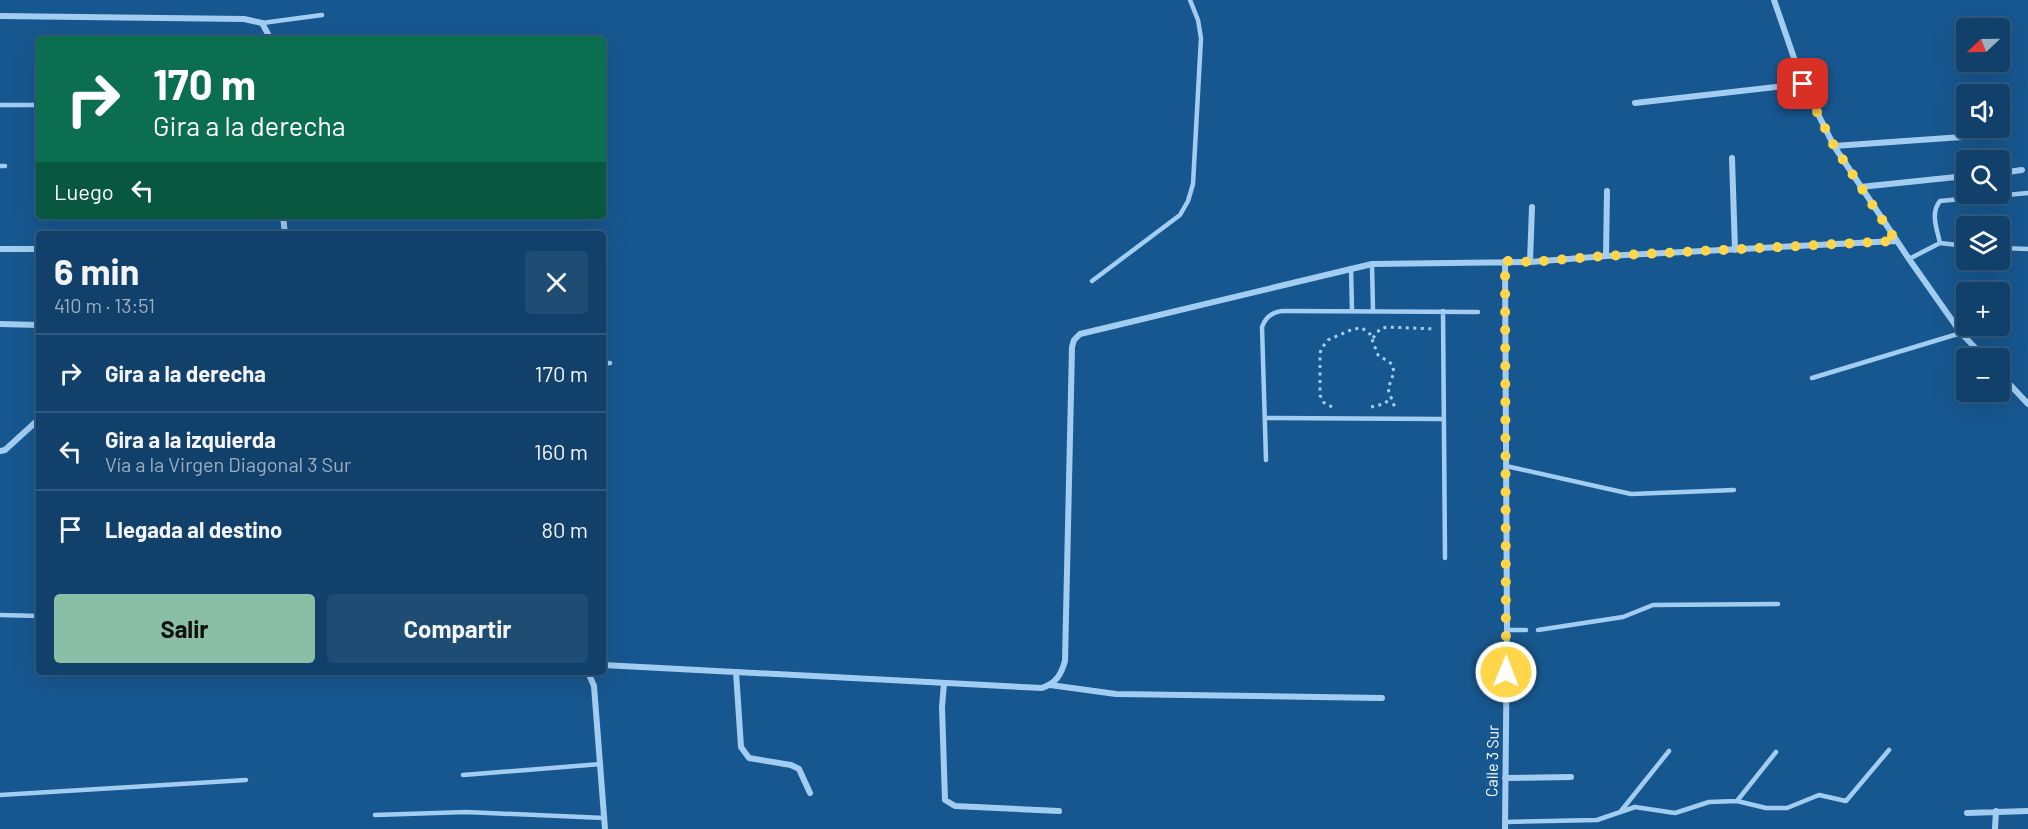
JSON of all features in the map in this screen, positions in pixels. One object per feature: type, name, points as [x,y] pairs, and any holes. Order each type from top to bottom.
[{"type":"street","points":[[1774,0],[1803,84],[1834,146],[1896,241],[1956,326]]},
{"type":"street","points":[[0,16],[244,19],[262,23],[268,36]]},
{"type":"street","points":[[1635,103],[1803,84]]},
{"type":"street","points":[[1834,146],[1956,137]]},
{"type":"street","points":[[1732,158],[1735,250]]},
{"type":"street","points":[[2010,172],[2022,170]]},
{"type":"street","points":[[1860,187],[1956,177]]},
{"type":"street","points":[[1605,256],[1607,191]]},
{"type":"street","points":[[1530,262],[1532,207]]},
{"type":"street","points":[[606,665],[1042,688],[1050,685],[1057,680],[1065,661],[1072,346],[1080,334],[1372,264],[1530,262],[1896,241]]},
{"type":"street","points":[[0,249],[36,249]]},
{"type":"street","name":"Calle 3 Sur","points":[[1505,261],[1507,630],[1505,826]]},
{"type":"street","points":[[0,324],[36,325]]},
{"type":"street","points":[[1964,336],[1975,348]]},
{"type":"street","points":[[2010,385],[2028,404]]},
{"type":"street","points":[[0,451],[5,450],[36,421]]},
{"type":"street","points":[[736,672],[741,747],[749,758],[791,765],[799,769],[810,794]]},
{"type":"street","points":[[589,675],[594,686],[605,829]]},
{"type":"street","points":[[944,683],[942,707],[945,800],[955,806],[1059,810]]},
{"type":"street","points":[[1050,685],[1116,694],[1382,698]]},
{"type":"street","points":[[1506,778],[1571,777]]},
{"type":"street","points":[[1995,829],[1996,811]]},
{"type":"street","points":[[1966,813],[2028,811]]},
{"type":"lane","points":[[1092,281],[1180,215],[1188,201],[1193,184],[1201,38],[1198,20],[1190,0]]},
{"type":"lane","points":[[262,23],[322,15]]},
{"type":"lane","points":[[0,105],[36,105]]},
{"type":"lane","points":[[1940,243],[1934,213],[1940,201],[2028,193]]},
{"type":"lane","points":[[1909,260],[1940,243],[1956,245]]},
{"type":"lane","points":[[2010,248],[2028,249]]},
{"type":"lane","points":[[1372,264],[1373,311]]},
{"type":"lane","points":[[1351,268],[1352,310]]},
{"type":"lane","points":[[1266,460],[1262,327],[1264,321],[1273,313],[1352,310],[1478,312]]},
{"type":"lane","points":[[1443,311],[1445,558]]},
{"type":"lane","points":[[1812,378],[1956,335]]},
{"type":"lane","points":[[606,364],[610,363]]},
{"type":"lane","points":[[1266,418],[1443,419]]},
{"type":"lane","points":[[1506,466],[1631,494],[1734,490]]},
{"type":"lane","points":[[1538,630],[1623,617],[1653,605],[1778,604]]},
{"type":"lane","points":[[0,615],[36,616]]},
{"type":"lane","points":[[1507,630],[1526,630]]},
{"type":"lane","points":[[1505,826],[1597,820],[1635,807],[1675,813],[1709,802],[1737,801],[1766,808],[1787,808],[1819,795],[1845,801],[1890,750]]},
{"type":"lane","points":[[1620,813],[1668,751]]},
{"type":"lane","points":[[1737,801],[1776,752]]},
{"type":"lane","points":[[463,775],[601,764]]},
{"type":"lane","points":[[0,795],[246,780]]},
{"type":"lane","points":[[375,814],[466,812],[604,818]]},
{"type":"path","points":[[1373,338],[1380,329],[1387,327],[1442,329]]},
{"type":"path","points":[[1334,407],[1326,405],[1320,394],[1320,354],[1324,344],[1332,337],[1357,328],[1367,331],[1373,338],[1376,353],[1390,362],[1393,367],[1394,372],[1388,389],[1399,417]]},
{"type":"path","points":[[1366,407],[1383,404],[1391,399]]},
{"type":"route","points":[[1506,672],[1505,261],[1530,262],[1896,241],[1834,146],[1803,84]]}]
